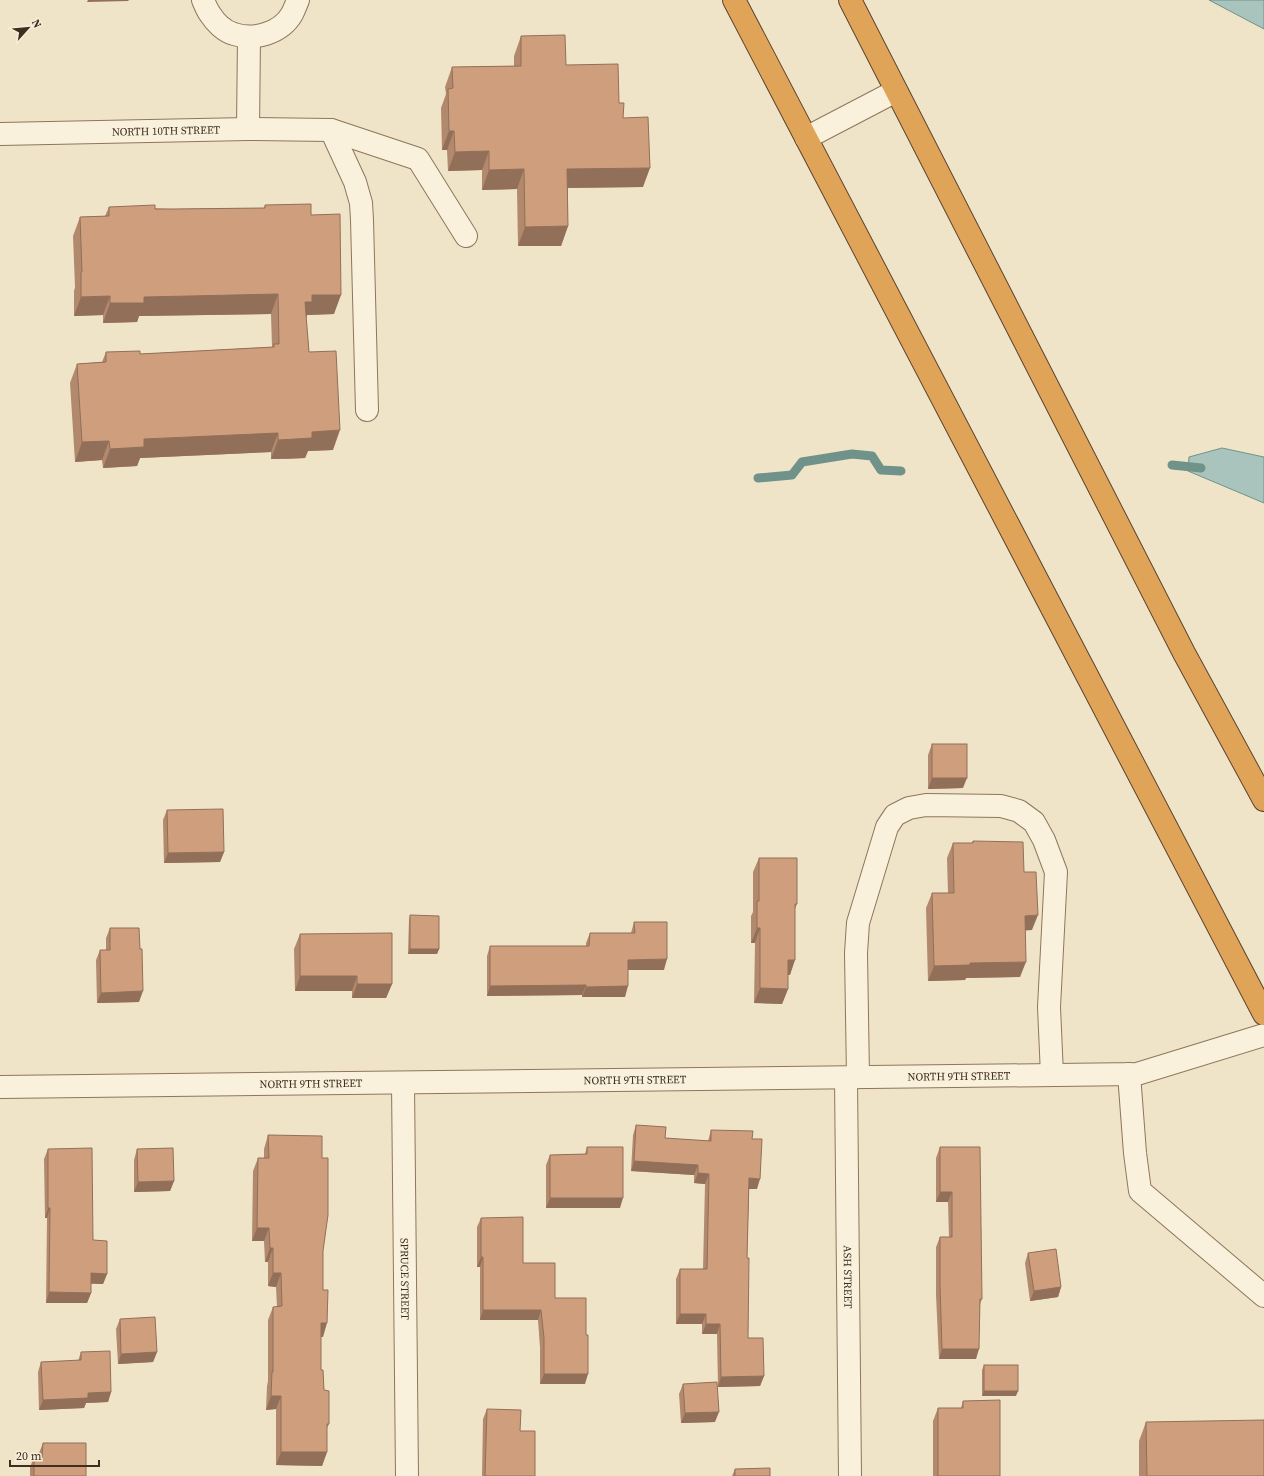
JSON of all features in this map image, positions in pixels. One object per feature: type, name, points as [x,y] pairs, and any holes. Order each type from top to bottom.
[{"type":"highway","points":[[734,0],[1264,1014]]},
{"type":"highway","points":[[850,0],[1184,653],[1264,800]]},
{"type":"street","points":[[203,0],[209,13],[220,26],[233,34],[249,37],[266,35],[280,27],[291,15],[298,0]]},
{"type":"street","points":[[248,129],[249,37]]},
{"type":"street","points":[[806,138],[896,91]]},
{"type":"street","name":"NORTH 10TH STREET","points":[[0,134],[248,129],[331,130],[418,159],[466,236]]},
{"type":"street","points":[[331,130],[355,182],[361,203],[367,410]]},
{"type":"street","name":"ASH STREET","points":[[850,1476],[852,1077],[856,953],[858,924],[887,827],[894,815],[909,808],[926,805],[1001,806],[1019,811],[1034,822],[1044,840],[1056,872],[1049,1007],[1052,1075]]},
{"type":"street","name":"NORTH 9TH STREET","points":[[0,1087],[1137,1074],[1264,1035]]},
{"type":"street","points":[[1129,1074],[1135,1153],[1140,1191],[1264,1296]]},
{"type":"street","name":"SPRUCE STREET","points":[[403,1083],[408,1476]]},
{"type":"water","points":[[1209,0],[1264,0],[1264,29]]},
{"type":"water","points":[[1222,448],[1264,457],[1264,503],[1188,471],[1189,457]]},
{"type":"building","points":[[565,35],[566,65],[618,64],[619,103],[624,103],[623,118],[648,117],[650,168],[567,169],[568,226],[525,227],[524,169],[489,170],[489,151],[455,152],[454,131],[449,131],[448,89],[453,88],[452,67],[521,66],[521,36]]},
{"type":"building","points":[[311,204],[311,215],[340,214],[341,295],[312,295],[312,302],[305,302],[309,352],[336,351],[340,430],[312,432],[312,438],[278,440],[278,433],[144,439],[144,447],[110,449],[109,441],[82,442],[77,364],[106,362],[106,352],[140,351],[140,354],[274,347],[274,344],[279,344],[278,294],[144,297],[144,303],[110,303],[110,296],[81,297],[82,272],[80,217],[109,216],[109,207],[155,205],[155,209],[265,208],[265,205]]},
{"type":"building","points":[[932,744],[967,744],[967,778],[932,778]]},
{"type":"building","points":[[223,809],[224,852],[168,853],[167,810]]},
{"type":"building","points":[[973,841],[1023,842],[1024,872],[1036,872],[1038,915],[1025,916],[1026,962],[970,963],[970,965],[934,966],[932,893],[954,893],[953,843],[973,843]]},
{"type":"building","points":[[759,858],[797,858],[795,960],[788,960],[788,989],[760,988],[760,928],[757,928],[757,901],[759,901]]},
{"type":"building","points":[[410,915],[439,916],[439,949],[410,949]]},
{"type":"building","points":[[634,922],[667,922],[667,959],[628,960],[628,986],[490,986],[490,946],[589,946],[590,933],[635,933]]},
{"type":"building","points":[[110,928],[139,928],[140,949],[142,949],[143,991],[101,993],[100,950],[110,950]]},
{"type":"building","points":[[392,933],[392,984],[357,984],[357,976],[300,976],[300,934]]},
{"type":"building","points":[[636,1125],[666,1127],[665,1138],[711,1141],[711,1130],[753,1131],[752,1139],[762,1139],[760,1179],[749,1178],[747,1258],[749,1258],[748,1338],[763,1338],[764,1376],[721,1377],[720,1324],[706,1324],[706,1314],[680,1314],[680,1269],[707,1269],[709,1174],[698,1173],[698,1165],[634,1161]]},
{"type":"building","points":[[268,1135],[322,1136],[322,1158],[328,1158],[328,1215],[323,1251],[323,1290],[328,1290],[327,1323],[321,1323],[321,1370],[323,1370],[324,1390],[329,1391],[327,1452],[281,1452],[281,1396],[271,1396],[273,1372],[273,1307],[282,1306],[281,1273],[273,1273],[273,1248],[270,1248],[269,1228],[257,1228],[258,1158],[269,1158]]},
{"type":"building","points":[[587,1147],[623,1147],[623,1198],[550,1198],[550,1155],[587,1154]]},
{"type":"building","points":[[940,1147],[980,1147],[982,1299],[980,1299],[979,1349],[942,1349],[940,1237],[952,1237],[952,1192],[940,1192]]},
{"type":"building","points":[[92,1148],[93,1240],[107,1241],[107,1274],[91,1273],[91,1293],[49,1292],[50,1208],[48,1208],[48,1149]]},
{"type":"building","points":[[173,1148],[174,1181],[138,1182],[137,1149]]},
{"type":"building","points":[[523,1217],[523,1263],[555,1263],[555,1298],[586,1298],[588,1374],[544,1374],[544,1338],[541,1310],[483,1310],[481,1218]]},
{"type":"building","points":[[1056,1249],[1061,1287],[1034,1291],[1028,1253]]},
{"type":"building","points":[[155,1317],[157,1352],[121,1354],[120,1319]]},
{"type":"building","points":[[110,1351],[111,1392],[88,1393],[88,1398],[43,1400],[41,1362],[81,1360],[81,1352]]},
{"type":"building","points":[[984,1365],[1018,1365],[1018,1391],[984,1391]]},
{"type":"building","points":[[717,1382],[719,1412],[685,1413],[683,1384]]},
{"type":"building","points":[[1000,1400],[1000,1476],[938,1476],[938,1408],[963,1408],[963,1401]]},
{"type":"building","points":[[487,1409],[521,1410],[520,1431],[535,1431],[535,1476],[485,1476]]},
{"type":"building","points":[[1264,1420],[1264,1476],[1147,1476],[1146,1422]]},
{"type":"building","points":[[43,1443],[86,1443],[86,1476],[34,1476],[34,1457],[42,1457]]},
{"type":"building","points":[[770,1468],[770,1476],[735,1476],[735,1469]]},
{"type":"waterway","points":[[758,478],[792,475],[802,462],[852,454],[872,456],[881,470],[901,471]]},
{"type":"waterway","points":[[1172,465],[1201,468]]}]
